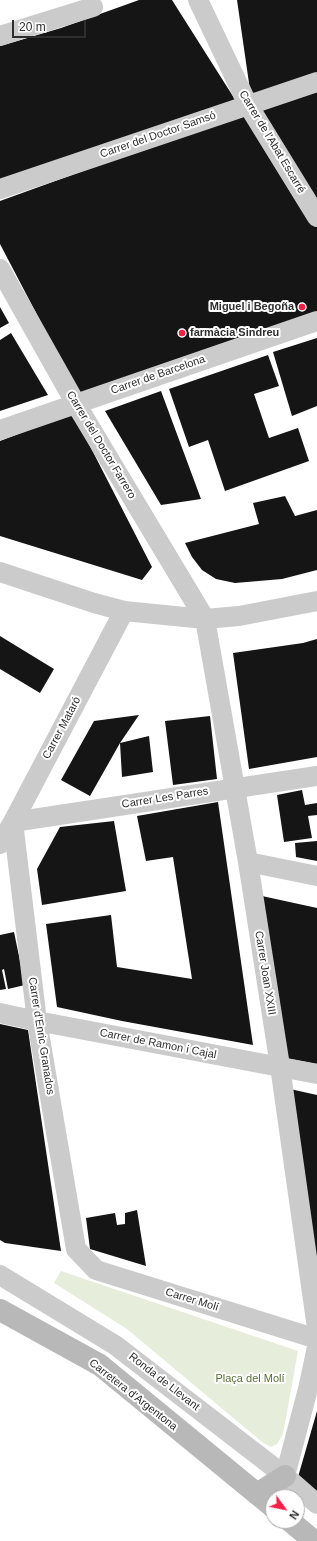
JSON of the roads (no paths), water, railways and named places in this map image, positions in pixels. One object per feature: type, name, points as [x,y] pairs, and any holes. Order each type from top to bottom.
[{"type":"street","name":"Carrer de l'Abat Escarré","points":[[198,0],[248,105],[317,217]]},
{"type":"street","points":[[0,36],[92,7]]},
{"type":"street","name":"Carrer del Doctor Samsó","points":[[0,189],[317,82]]},
{"type":"street","name":"Carrer del Doctor Farrero","points":[[0,269],[76,404],[205,620]]},
{"type":"street","name":"Carrer de Barcelona","points":[[0,430],[317,321]]},
{"type":"street","points":[[0,572],[94,603],[124,611],[205,620],[239,616],[317,601]]},
{"type":"street","name":"Carrer Mataró","points":[[0,844],[6,819],[124,611]]},
{"type":"street","name":"Carrer Joan XXIII","points":[[205,620],[248,862],[280,1066],[317,1328]]},
{"type":"street","name":"Carrer Les Parres","points":[[6,819],[317,776]]},
{"type":"street","name":"Carrer d'Enric Granados","points":[[6,819],[37,1021],[76,1249]]},
{"type":"street","points":[[248,862],[317,876]]},
{"type":"street","name":"Carrer de Ramon i Cajal","points":[[0,1013],[317,1074]]},
{"type":"street","name":"Carrer Molí","points":[[76,1249],[96,1270],[317,1339]]},
{"type":"street","name":"Ronda de Llevant","points":[[0,1275],[115,1345],[284,1476],[317,1504]]},
{"type":"street","name":"Carretera d'Argentona","points":[[0,1310],[100,1365],[265,1501]]},
{"type":"street","points":[[284,1476],[308,1389],[317,1347]]},
{"type":"street","name":"Carretera d'Argentona","points":[[274,1489],[284,1476]]},
{"type":"street","points":[[300,1529],[314,1541]]},
{"type":"place","name":"Miguel i Begoña","points":[[302,307]]},
{"type":"place","name":"farmàcia Sindreu","points":[[182,333]]},
{"type":"park label","name":"Plaça del Molí","points":[[250,1379]]}]
